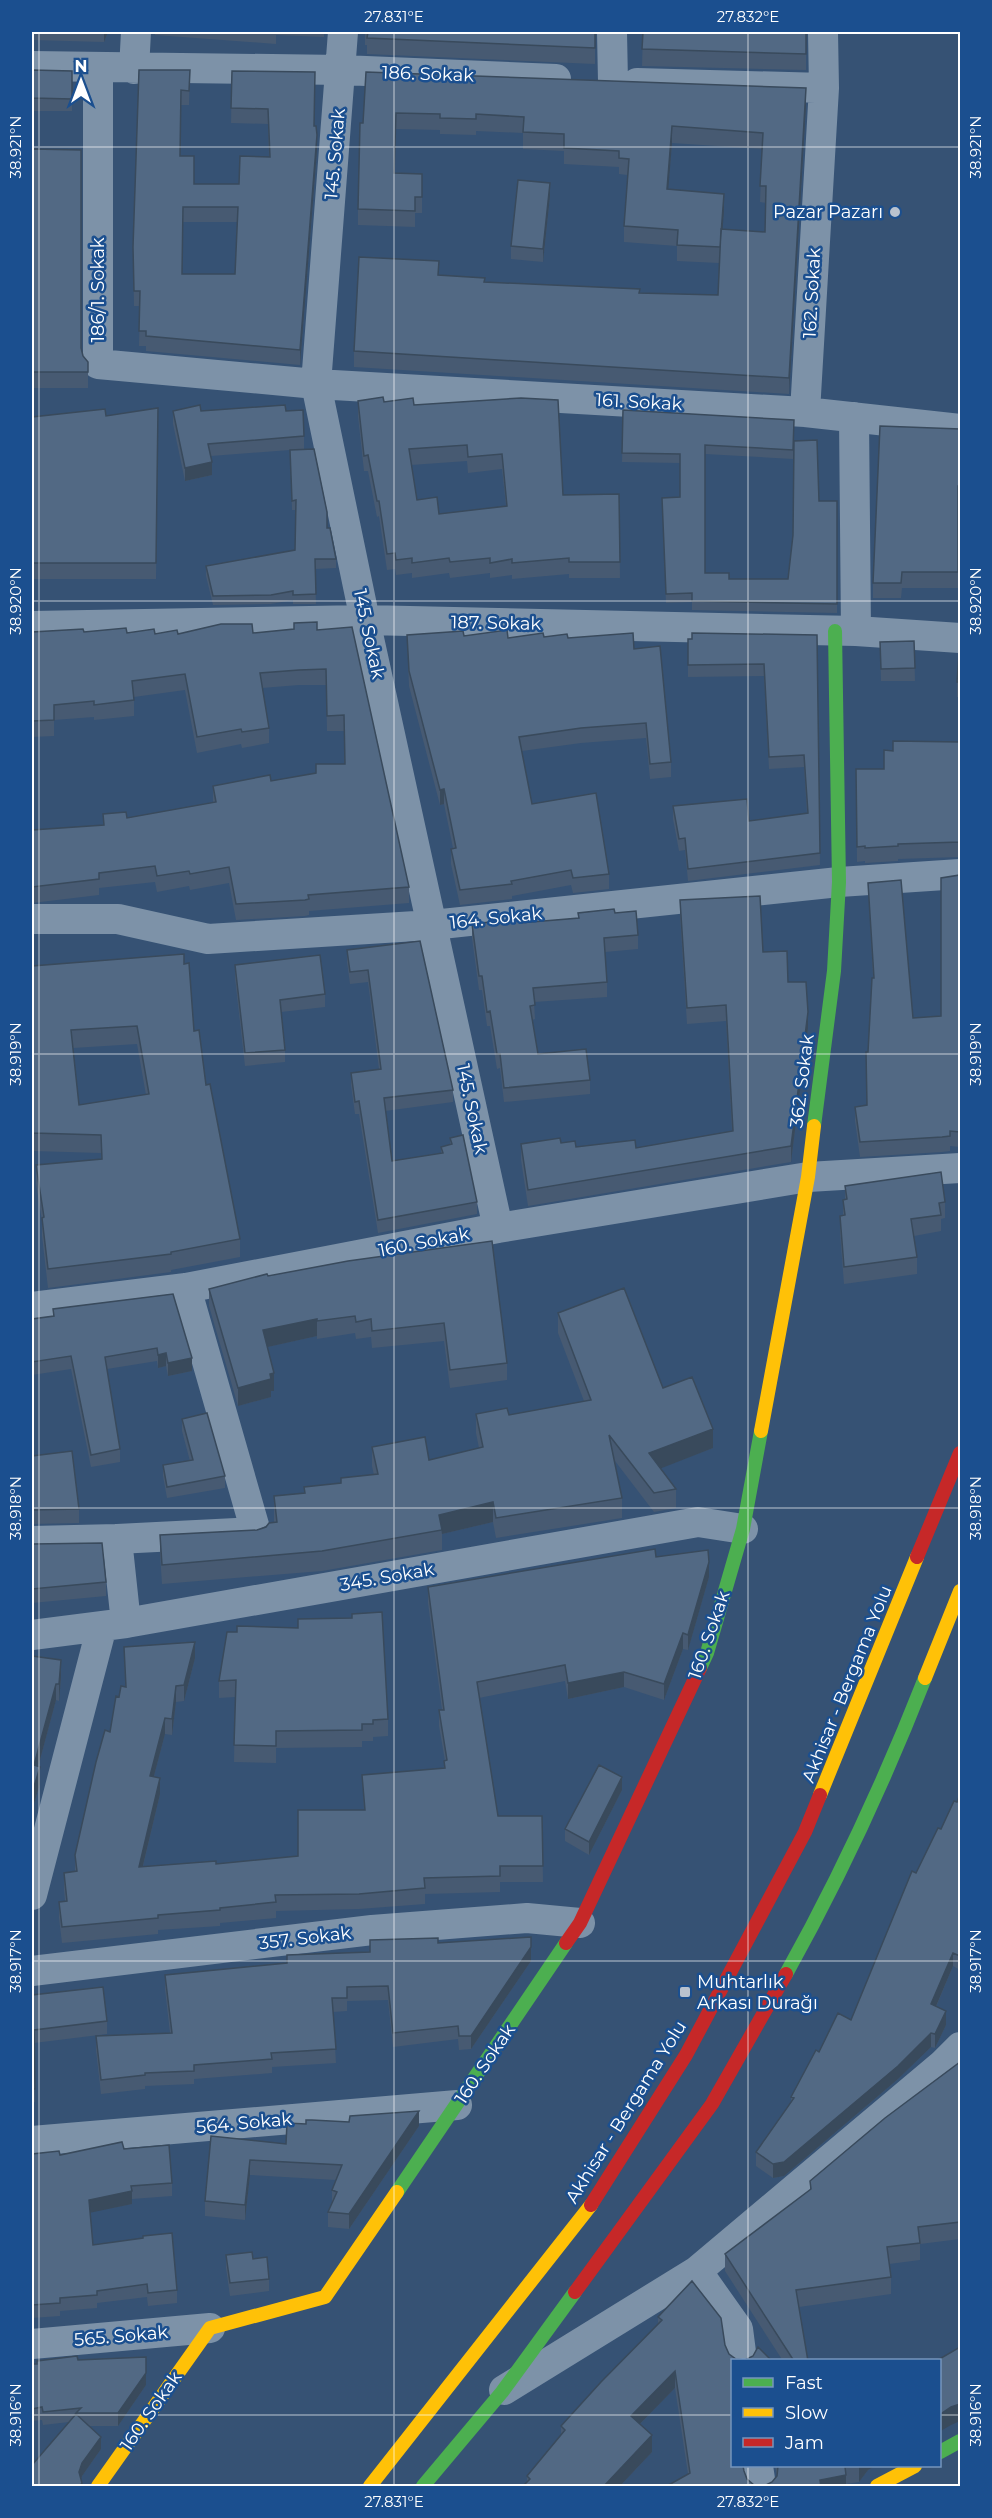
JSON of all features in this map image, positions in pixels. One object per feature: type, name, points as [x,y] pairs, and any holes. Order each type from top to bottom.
[{"type":"main road","name":"362. Sokak","points":[[743,1529],[808,1177],[834,971],[839,882],[846,631]]},
{"type":"main road","name":"Akhisar - Bergama Yolu","points":[[370,2487],[590,2207],[686,2055],[805,1832],[960,1453]]},
{"type":"main road","name":"160. Sokak","points":[[98,2487],[210,2328],[325,2297],[580,1923],[706,1653],[743,1529]]},
{"type":"main road","points":[[423,2487],[502,2392],[712,2104],[806,1938],[886,1776],[960,1591]]},
{"type":"main road","points":[[941,2451],[960,2441]]},
{"type":"main road","points":[[877,2487],[913,2467]]},
{"type":"street","points":[[134,69],[136,32]]},
{"type":"street","name":"145. Sokak","points":[[343,32],[342,70],[316,384],[365,620],[498,1228]]},
{"type":"street","points":[[594,81],[612,32]]},
{"type":"street","name":"162. Sokak","points":[[805,412],[824,88],[823,32]]},
{"type":"street","name":"186. Sokak","points":[[32,66],[342,70],[824,88]]},
{"type":"street","name":"186/1. Sokak","points":[[98,68],[98,364],[316,384]]},
{"type":"street","name":"161. Sokak","points":[[316,384],[805,412],[960,429]]},
{"type":"street","points":[[846,631],[854,417]]},
{"type":"street","name":"187. Sokak","points":[[32,626],[365,620],[846,631],[960,638]]},
{"type":"street","name":"164. Sokak","points":[[32,919],[118,919],[208,939],[432,925],[839,882],[960,874]]},
{"type":"street","name":"160. Sokak","points":[[32,1307],[186,1288],[498,1228],[808,1177],[960,1168]]},
{"type":"street","points":[[32,1541],[256,1532],[186,1288]]},
{"type":"street","name":"345. Sokak","points":[[32,1635],[114,1624],[698,1522],[743,1529]]},
{"type":"street","points":[[32,1895],[114,1624],[117,1539]]},
{"type":"street","name":"357. Sokak","points":[[32,1971],[372,1930],[527,1918],[580,1923]]},
{"type":"street","points":[[502,2392],[697,2271],[942,2065],[960,2047]]},
{"type":"street","name":"564. Sokak","points":[[32,2141],[457,2105]]},
{"type":"street","points":[[697,2271],[738,2329],[742,2359]]},
{"type":"street","name":"565. Sokak","points":[[32,2344],[210,2328]]},
{"type":"street","points":[[758,2467],[761,2487]]},
{"type":"building","points":[[368,32],[595,32],[595,48],[367,38]]},
{"type":"building","points":[[643,32],[806,32],[806,54],[642,49]]},
{"type":"building","points":[[32,70],[72,71],[72,99],[32,98]]},
{"type":"building","points":[[139,70],[190,70],[189,91],[181,90],[180,156],[194,156],[194,184],[239,184],[240,156],[270,157],[268,109],[231,108],[232,71],[315,72],[314,126],[316,126],[317,135],[300,350],[146,336],[146,331],[139,331],[140,291],[134,291],[133,247]],"holes":[[[183,207],[238,207],[235,274],[182,274]]]},
{"type":"building","points":[[366,72],[806,88],[789,378],[354,351],[359,257],[439,261],[438,275],[485,278],[484,282],[640,289],[639,293],[718,295],[720,247],[677,245],[678,230],[624,226],[629,159],[619,158],[619,151],[564,148],[564,134],[523,132],[524,117],[476,114],[476,119],[440,118],[440,114],[396,113],[394,173],[422,174],[422,197],[415,197],[415,211],[358,209],[360,123],[363,123]],"holes":[[[672,126],[763,133],[760,186],[766,186],[765,232],[721,229],[724,194],[667,189]]]},
{"type":"building","points":[[32,149],[81,150],[81,348],[88,362],[88,372],[32,372]]},
{"type":"building","points":[[518,180],[550,183],[543,249],[511,246]]},
{"type":"building","points":[[383,397],[384,402],[413,398],[414,405],[521,398],[558,400],[563,495],[619,494],[620,562],[569,562],[569,558],[512,563],[512,559],[490,563],[490,558],[450,562],[449,558],[412,563],[412,558],[396,560],[395,553],[387,554],[379,501],[377,501],[368,455],[364,456],[358,401]],"holes":[[[467,445],[468,457],[502,454],[507,506],[439,514],[437,497],[417,500],[409,449]]]},
{"type":"building","points":[[200,405],[201,411],[285,405],[286,411],[303,410],[304,436],[208,444],[212,462],[185,468],[173,411]]},
{"type":"building","points":[[158,408],[156,563],[32,563],[32,417],[105,409],[106,416]]},
{"type":"building","points":[[623,410],[794,420],[793,450],[705,445],[705,573],[729,573],[729,579],[788,579],[793,535],[794,441],[817,440],[819,501],[837,501],[837,604],[692,601],[692,593],[666,594],[662,498],[680,497],[680,454],[622,453]]},
{"type":"building","points":[[880,426],[960,429],[958,572],[902,572],[901,583],[873,583]]},
{"type":"building","points":[[314,449],[327,512],[327,528],[330,528],[336,559],[315,559],[316,594],[293,595],[293,591],[271,595],[213,596],[206,566],[295,550],[296,500],[292,501],[290,450]]},
{"type":"building","points":[[317,622],[317,630],[352,627],[409,887],[308,895],[309,899],[305,900],[236,904],[229,867],[190,874],[189,871],[157,876],[155,866],[99,873],[99,879],[32,887],[32,830],[104,825],[103,814],[126,812],[127,818],[216,802],[213,786],[270,775],[271,781],[316,773],[316,764],[345,764],[344,715],[327,716],[326,669],[260,673],[269,728],[242,732],[241,729],[197,737],[185,674],[132,681],[134,700],[94,705],[94,701],[54,705],[54,720],[32,721],[32,632],[83,629],[84,632],[126,628],[127,633],[154,629],[155,634],[177,630],[178,634],[221,624],[252,624],[253,633],[294,629],[294,623]]},
{"type":"building","points":[[507,630],[508,638],[543,633],[544,637],[567,634],[568,638],[633,633],[634,649],[660,646],[671,762],[650,764],[646,723],[581,728],[519,737],[532,804],[596,793],[609,874],[573,878],[571,870],[511,881],[512,884],[460,890],[451,849],[456,848],[444,789],[440,790],[409,671],[407,635],[463,631],[464,636]]},
{"type":"building","points":[[692,633],[817,635],[820,853],[688,869],[685,838],[679,839],[673,806],[747,799],[749,821],[808,813],[804,755],[769,757],[764,664],[688,665],[688,639],[692,639]]},
{"type":"building","points":[[960,640],[960,682],[957,682]]},
{"type":"building","points":[[914,641],[915,668],[881,669],[880,642]]},
{"type":"building","points":[[893,741],[960,742],[960,842],[857,847],[856,769],[884,769],[884,750],[893,751]]},
{"type":"building","points":[[960,875],[960,1132],[950,1131],[950,1136],[942,1137],[860,1142],[855,1107],[867,1105],[866,1052],[868,1052],[872,978],[874,978],[868,883],[901,880],[913,1018],[941,1016],[941,878]]},
{"type":"building","points":[[760,896],[763,952],[787,951],[788,982],[806,982],[808,1012],[791,1146],[528,1190],[521,1144],[560,1138],[561,1143],[575,1141],[576,1147],[635,1140],[636,1148],[733,1131],[726,1005],[687,1008],[680,900]]},
{"type":"building","points":[[614,909],[615,913],[636,911],[638,935],[604,938],[607,982],[533,988],[535,1005],[530,1006],[538,1054],[586,1049],[590,1080],[504,1088],[500,1054],[497,1054],[490,1011],[487,1012],[482,976],[479,976],[472,924],[519,919],[520,923],[579,918],[578,913]]},
{"type":"building","points":[[420,941],[453,1090],[384,1098],[392,1161],[443,1153],[441,1147],[452,1144],[450,1138],[463,1135],[477,1202],[378,1220],[359,1101],[355,1102],[351,1073],[381,1069],[368,970],[350,972],[347,950]]},
{"type":"building","points":[[184,954],[184,964],[189,963],[194,1031],[199,1030],[206,1085],[210,1084],[240,1239],[171,1252],[171,1254],[48,1269],[42,1218],[44,1217],[36,1165],[102,1159],[101,1135],[33,1133],[32,966]],"holes":[[[137,1026],[149,1094],[79,1105],[71,1030]]]},
{"type":"building","points":[[320,955],[325,994],[280,1000],[285,1050],[245,1053],[235,965]]},
{"type":"building","points":[[941,1172],[945,1202],[939,1203],[941,1215],[911,1219],[917,1257],[844,1267],[840,1216],[845,1215],[843,1200],[847,1199],[845,1186]]},
{"type":"building","points":[[492,1241],[507,1363],[450,1370],[444,1323],[372,1331],[371,1319],[356,1322],[355,1316],[317,1321],[317,1319],[263,1330],[274,1373],[270,1374],[271,1379],[238,1388],[209,1289],[267,1274],[268,1276],[348,1261]]},
{"type":"building","points":[[624,1288],[663,1388],[692,1377],[713,1429],[649,1453],[676,1489],[654,1493],[609,1435],[622,1498],[496,1518],[493,1502],[439,1515],[442,1530],[322,1551],[162,1565],[160,1535],[257,1530],[266,1527],[269,1523],[277,1522],[274,1496],[305,1493],[304,1487],[341,1483],[341,1478],[378,1474],[372,1447],[425,1437],[429,1460],[483,1447],[476,1414],[507,1408],[509,1415],[591,1400],[558,1313]]},
{"type":"building","points":[[173,1294],[192,1358],[168,1363],[166,1353],[158,1355],[157,1348],[105,1357],[120,1449],[91,1455],[71,1356],[32,1362],[32,1319],[54,1316],[53,1309]]},
{"type":"building","points":[[207,1413],[225,1476],[167,1487],[163,1465],[193,1460],[182,1419]]},
{"type":"building","points":[[72,1451],[79,1509],[32,1510],[32,1456]]},
{"type":"building","points":[[102,1543],[106,1582],[32,1589],[32,1544]]},
{"type":"building","points":[[655,1549],[656,1557],[708,1550],[709,1562],[688,1635],[683,1633],[664,1684],[624,1672],[568,1683],[565,1665],[477,1682],[498,1816],[542,1816],[543,1866],[500,1866],[500,1876],[424,1878],[425,1888],[359,1894],[275,1895],[276,1902],[220,1908],[220,1910],[158,1915],[158,1918],[62,1927],[59,1902],[67,1901],[64,1873],[77,1871],[75,1855],[96,1762],[105,1730],[110,1732],[116,1696],[119,1697],[121,1686],[126,1687],[124,1647],[195,1642],[184,1685],[176,1686],[172,1719],[165,1718],[150,1776],[160,1778],[139,1867],[216,1861],[216,1864],[298,1856],[298,1810],[365,1810],[362,1775],[445,1768],[444,1761],[447,1760],[439,1710],[444,1710],[428,1587]]},
{"type":"building","points":[[382,1612],[388,1719],[373,1720],[373,1724],[362,1724],[362,1730],[276,1731],[276,1746],[234,1745],[236,1680],[219,1681],[227,1632],[237,1632],[237,1626],[298,1628],[298,1619],[352,1618],[352,1614]]},
{"type":"building","points":[[32,1656],[61,1660],[59,1684],[56,1684],[34,1765],[40,1767],[32,1793]]},
{"type":"building","points":[[599,1765],[622,1777],[589,1842],[565,1829]]},
{"type":"building","points":[[960,1794],[960,1956],[953,1953],[931,2004],[946,2011],[935,2034],[931,2033],[898,2066],[784,2162],[773,2164],[756,2152],[794,2098],[791,2097],[816,2050],[819,2052],[838,2013],[851,2020],[912,1871],[916,1873],[938,1828],[941,1829],[954,1801],[957,1802]]},
{"type":"building","points":[[531,1937],[531,1947],[471,2036],[459,2036],[458,2026],[393,2033],[388,1986],[347,1987],[347,1998],[332,1998],[336,2049],[271,2053],[272,2059],[194,2065],[194,2071],[145,2073],[145,2075],[101,2080],[96,2036],[172,2033],[165,1975],[287,1963],[287,1955],[370,1952],[370,1940],[438,1938],[438,1943]]},
{"type":"building","points":[[103,1987],[107,2021],[34,2030],[35,2089],[32,2089],[32,1995]]},
{"type":"building","points":[[960,2062],[960,2222],[918,2227],[920,2243],[887,2247],[891,2277],[796,2290],[808,2359],[793,2359],[725,2254],[811,2189],[810,2181],[885,2118]]},
{"type":"building","points":[[419,2111],[349,2214],[328,2212],[337,2192],[332,2190],[342,2165],[250,2160],[245,2205],[205,2201],[211,2136],[286,2144],[287,2123],[306,2124],[306,2120],[349,2122],[350,2116]]},
{"type":"building","points":[[122,2142],[124,2149],[169,2145],[172,2183],[131,2186],[132,2191],[89,2200],[93,2245],[172,2233],[177,2290],[148,2293],[147,2284],[97,2291],[97,2295],[60,2298],[60,2303],[32,2305],[32,2154],[59,2151],[60,2155]]},
{"type":"building","points":[[252,2252],[253,2259],[267,2257],[269,2279],[230,2283],[226,2255]]},
{"type":"building","points":[[692,2281],[721,2318],[725,2345],[729,2354],[736,2359],[731,2359],[731,2467],[743,2467],[747,2479],[754,2485],[764,2486],[777,2476],[778,2467],[845,2467],[846,2475],[820,2480],[821,2487],[665,2487],[690,2473],[675,2371],[631,2416],[652,2435],[603,2487],[522,2487],[530,2479],[527,2476],[565,2430],[561,2426],[662,2320],[658,2317]]},
{"type":"building","points":[[758,2347],[770,2359],[747,2359],[753,2356]]},
{"type":"building","points":[[960,2347],[960,2404],[941,2414],[941,2359]]},
{"type":"building","points":[[77,2356],[78,2360],[146,2357],[146,2373],[118,2413],[76,2413],[81,2408],[43,2412],[42,2407],[32,2409],[32,2364],[37,2364],[37,2361]]},
{"type":"building","points":[[76,2414],[101,2437],[82,2463],[79,2472],[82,2483],[79,2487],[32,2487],[32,2465]]},
{"type":"traffic: fast","points":[[814,1126],[834,971],[839,882],[835,631]]},
{"type":"traffic: fast","points":[[700,1668],[707,1653],[743,1529],[761,1431]]},
{"type":"traffic: fast","points":[[786,1974],[860,1829],[925,1678]]},
{"type":"traffic: fast","points":[[397,2192],[566,1943]]},
{"type":"traffic: fast","points":[[423,2486],[502,2392],[575,2292]]},
{"type":"traffic: fast","points":[[941,2451],[960,2441]]},
{"type":"traffic: slow","points":[[761,1431],[808,1177],[814,1126]]},
{"type":"traffic: slow","points":[[820,1795],[917,1557]]},
{"type":"traffic: slow","points":[[925,1678],[960,1591]]},
{"type":"traffic: slow","points":[[98,2486],[210,2328],[325,2297],[397,2192]]},
{"type":"traffic: slow","points":[[370,2486],[591,2205]]},
{"type":"traffic: slow","points":[[877,2486],[913,2467]]},
{"type":"traffic: jam","points":[[917,1557],[960,1453]]},
{"type":"traffic: jam","points":[[566,1943],[580,1923],[700,1668]]},
{"type":"traffic: jam","points":[[591,2205],[686,2055],[805,1832],[820,1795]]},
{"type":"traffic: jam","points":[[575,2292],[712,2104],[786,1974]]},
{"type":"place","name":"Pazar Pazarı","points":[[895,212]]},
{"type":"place","name":"Muhtarlık Arkası Durağı","points":[[685,1992]]}]
